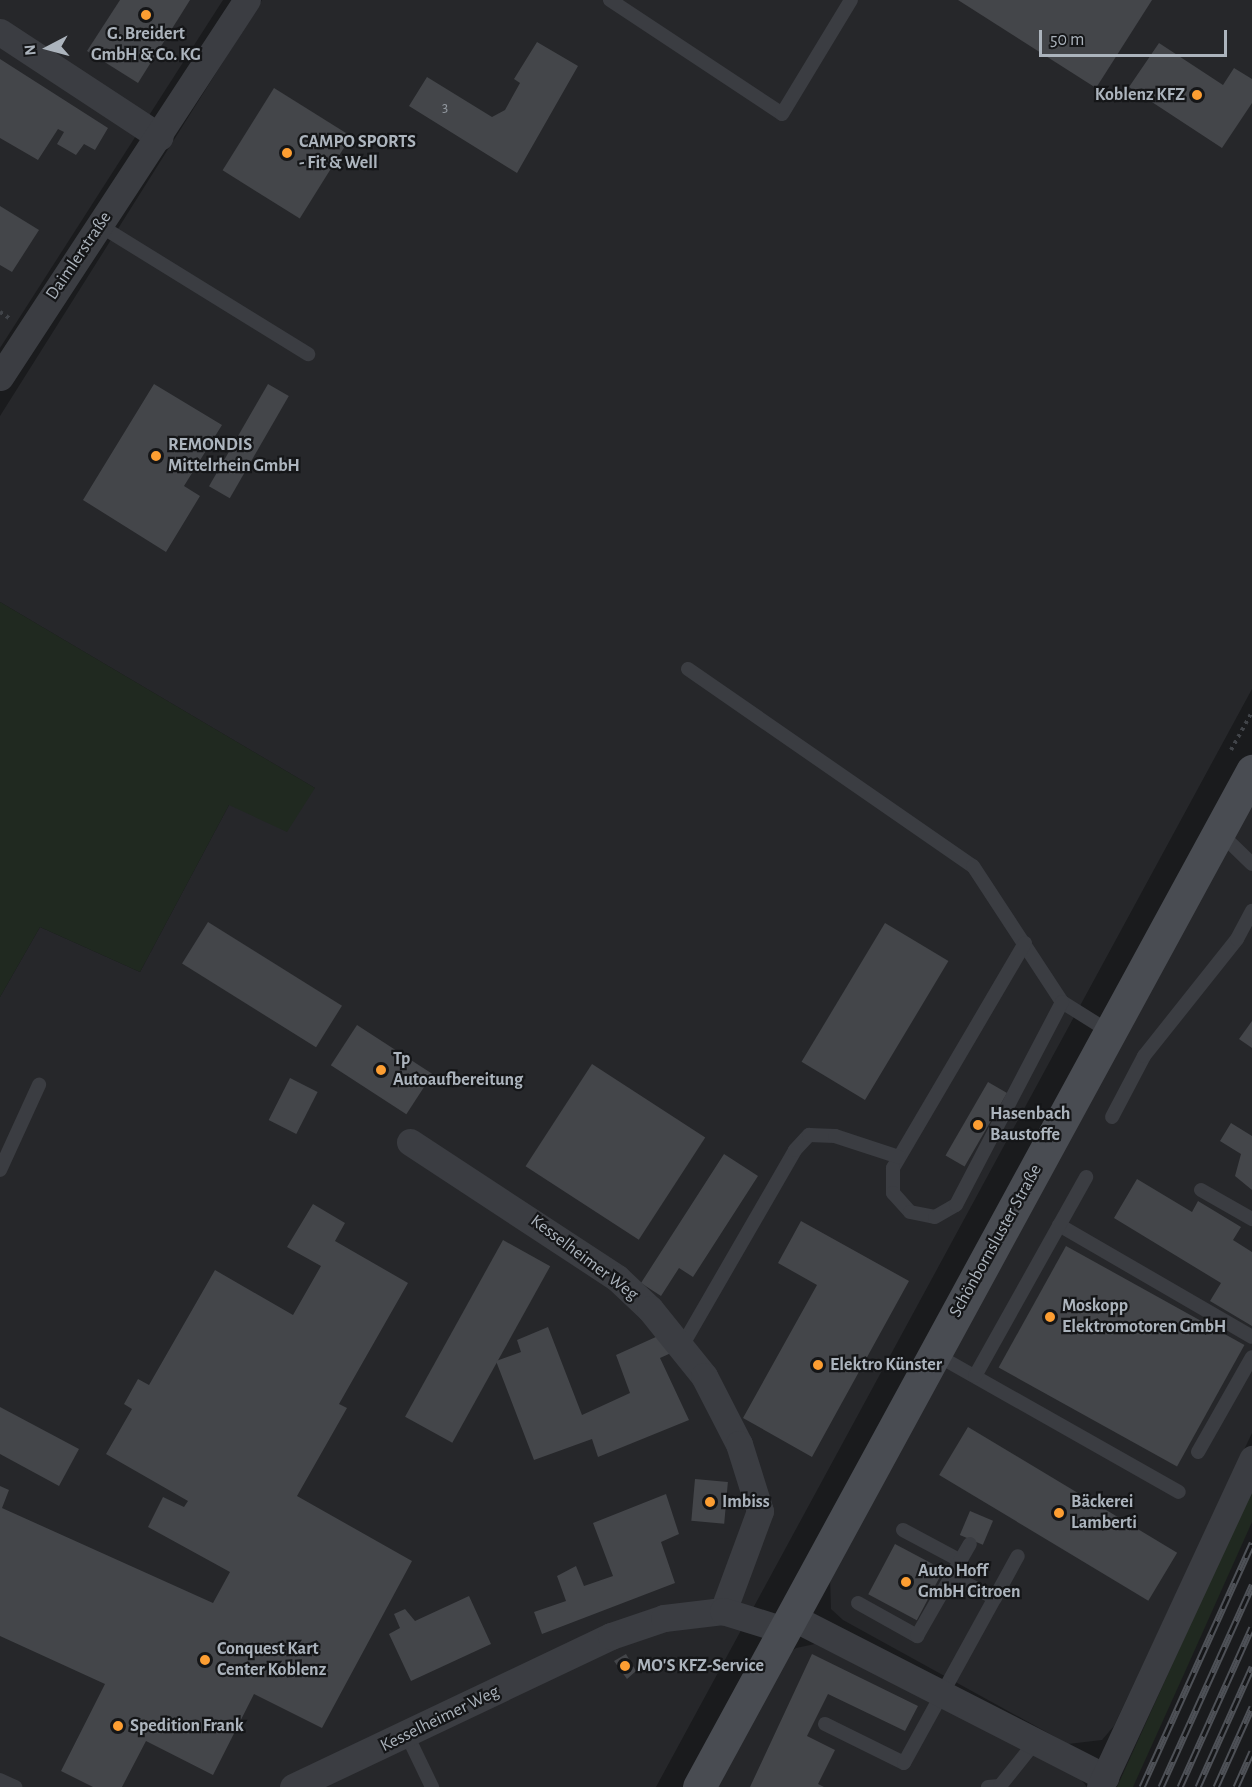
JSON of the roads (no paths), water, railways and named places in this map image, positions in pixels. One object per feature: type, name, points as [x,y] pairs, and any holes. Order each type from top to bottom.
[{"type":"street","name":"Daimlerstraße","points":[[0,377],[99,225],[160,137],[247,0]]},
{"type":"street","points":[[0,32],[160,137]]},
{"type":"street","name":"Schönbornsluster Straße","points":[[699,1787],[1252,771]]},
{"type":"street","name":"Kesselheimer Weg","points":[[410,1142],[617,1278],[682,1346],[739,1444],[760,1511],[723,1611]]},
{"type":"street","points":[[788,1624],[944,1695],[1036,1742],[1103,1782],[1252,1458]]},
{"type":"street","name":"Kesselheimer Weg","points":[[293,1787],[407,1735],[610,1636],[664,1618],[723,1611],[788,1624]]},
{"type":"lane","points":[[610,0],[782,114],[851,0]]},
{"type":"lane","points":[[99,225],[308,354]]},
{"type":"lane","points":[[688,669],[973,866],[1062,1002],[1110,1032]]},
{"type":"lane","points":[[1219,832],[1252,864]]},
{"type":"lane","points":[[1112,1117],[1144,1056],[1231,948],[1252,911]]},
{"type":"lane","points":[[1025,943],[899,1156],[891,1180],[900,1204],[928,1217],[956,1205],[1062,1002]]},
{"type":"lane","points":[[0,1170],[39,1085]]},
{"type":"lane","points":[[682,1346],[795,1150],[809,1135],[835,1136],[899,1156]]},
{"type":"lane","points":[[975,1376],[1086,1177]]},
{"type":"lane","points":[[1201,1190],[1252,1219]]},
{"type":"lane","points":[[1059,1225],[1252,1337]]},
{"type":"lane","points":[[935,1354],[1179,1492]]},
{"type":"lane","points":[[1198,1452],[1252,1358]]},
{"type":"lane","points":[[903,1530],[962,1561]]},
{"type":"lane","points":[[858,1603],[917,1636],[970,1544]]},
{"type":"lane","points":[[825,1724],[904,1763],[944,1695],[1018,1556]]},
{"type":"lane","points":[[953,1577],[995,1598]]},
{"type":"lane","points":[[407,1735],[432,1787]]},
{"type":"lane","points":[[997,1787],[1036,1742]]},
{"type":"lane","points":[[0,1780],[15,1787]]},
{"type":"railway","points":[[1142,1787],[1252,1543]]},
{"type":"railway","points":[[1161,1787],[1252,1585]]},
{"type":"railway","points":[[1180,1787],[1252,1627]]},
{"type":"railway","points":[[1198,1787],[1252,1667]]},
{"type":"railway","points":[[1216,1787],[1252,1707]]},
{"type":"railway","points":[[1236,1787],[1252,1751]]},
{"type":"place","name":"G. Breidert GmbH & Co. KG","points":[[146,15]]},
{"type":"place","name":"Koblenz KFZ","points":[[1197,95]]},
{"type":"place","name":"CAMPO SPORTS - Fit & Well","points":[[287,153]]},
{"type":"place","name":"REMONDIS Mittelrhein GmbH","points":[[156,456]]},
{"type":"place","name":"Tp Autoaufbereitung","points":[[381,1070]]},
{"type":"place","name":"Hasenbach Baustoffe","points":[[978,1125]]},
{"type":"place","name":"Moskopp Elektromotoren GmbH","points":[[1050,1317]]},
{"type":"place","name":"Elektro Künster","points":[[818,1365]]},
{"type":"place","name":"Imbiss","points":[[710,1502]]},
{"type":"place","name":"Bäckerei Lamberti","points":[[1059,1513]]},
{"type":"place","name":"Auto Hoff GmbH Citroen","points":[[906,1582]]},
{"type":"place","name":"Conquest Kart Center Koblenz","points":[[205,1660]]},
{"type":"place","name":"MO'S KFZ-Service","points":[[625,1666]]},
{"type":"place","name":"Spedition Frank","points":[[118,1726]]}]
